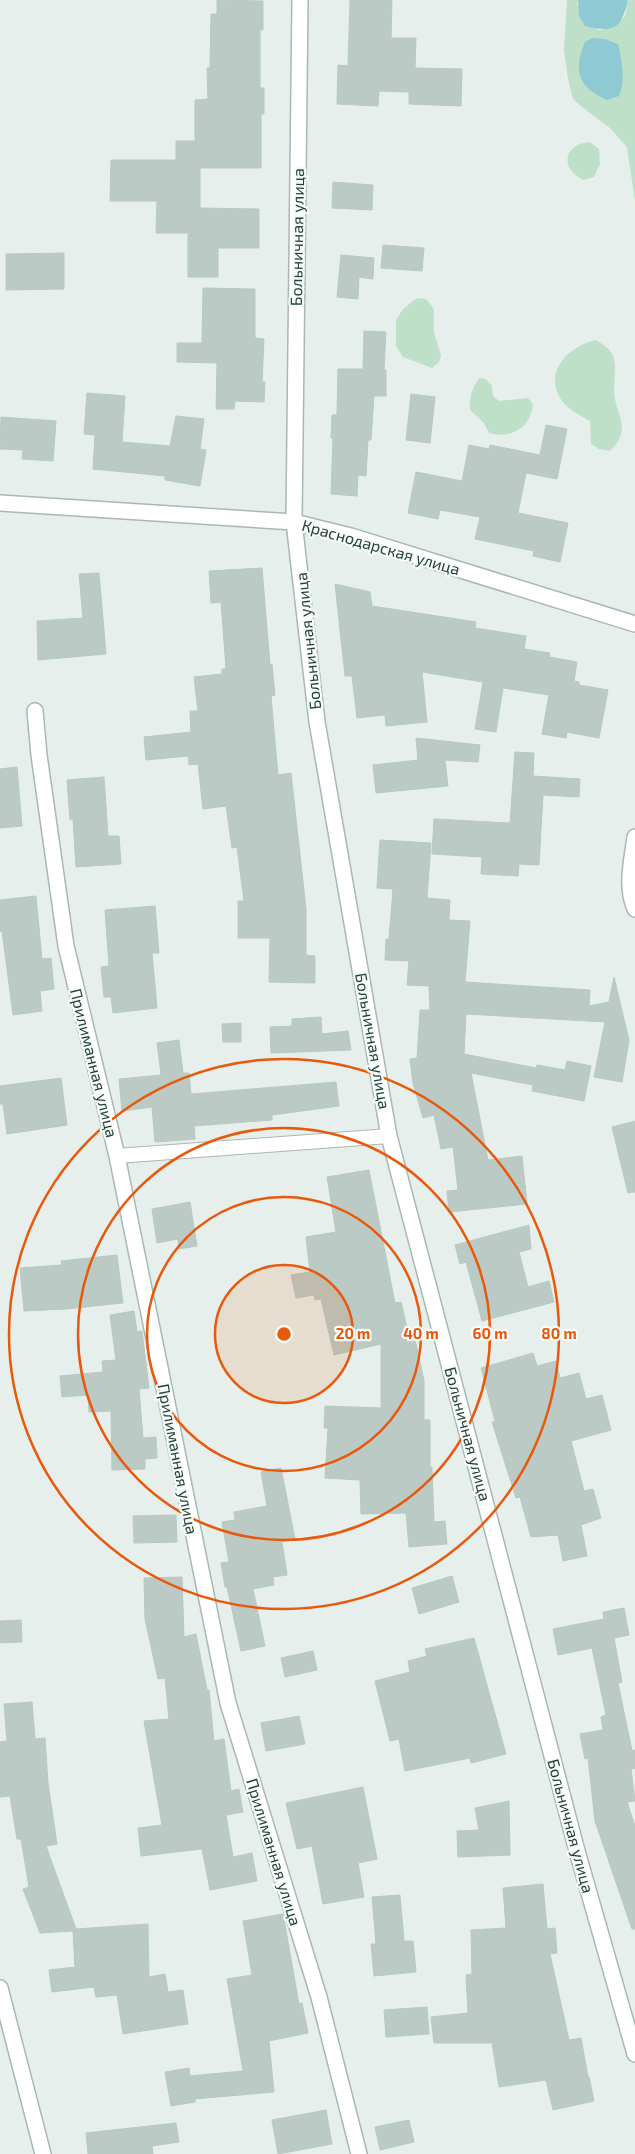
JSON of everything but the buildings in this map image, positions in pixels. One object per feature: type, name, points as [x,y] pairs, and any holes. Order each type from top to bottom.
[{"type":"street","name":"Больничная улица","points":[[300,0],[294,522],[317,722],[389,1136],[577,1851],[635,2054]]},
{"type":"street","name":"Краснодарская улица","points":[[0,503],[294,522],[360,538],[635,624]]},
{"type":"street","name":"Прилиманная улица","points":[[35,710],[39,755],[66,946],[117,1156],[228,1703],[319,1997],[359,2154]]},
{"type":"street","points":[[635,837],[629,881],[635,909]]},
{"type":"street","points":[[0,1988],[43,2154]]},
{"type":"lane","points":[[117,1156],[389,1136]]},
{"type":"green space","points":[[567,0],[578,0],[577,4],[598,30],[620,22],[626,13],[627,0],[635,0],[635,201],[627,147],[610,128],[573,99],[564,50]]},
{"type":"green space","points":[[590,142],[599,149],[600,164],[594,177],[583,180],[570,169],[568,157],[570,151],[575,147]]},
{"type":"green space","points":[[417,298],[426,299],[434,309],[434,332],[441,355],[439,362],[432,368],[403,357],[396,346],[396,320],[403,309]]},
{"type":"green space","points":[[596,340],[610,351],[615,364],[614,390],[622,428],[617,443],[610,451],[599,449],[591,444],[590,421],[565,404],[559,396],[556,386],[555,377],[562,360],[577,347]]},
{"type":"green space","points":[[479,378],[486,379],[492,386],[493,396],[499,401],[528,398],[533,404],[524,425],[512,433],[489,433],[484,423],[470,410],[472,393]]},
{"type":"water","points":[[578,0],[627,0],[627,4],[623,16],[617,25],[607,29],[596,29],[585,26],[579,16]]},
{"type":"water","points":[[592,38],[605,39],[618,44],[623,77],[619,96],[607,100],[597,95],[584,84],[579,70],[579,61],[585,42]]}]
